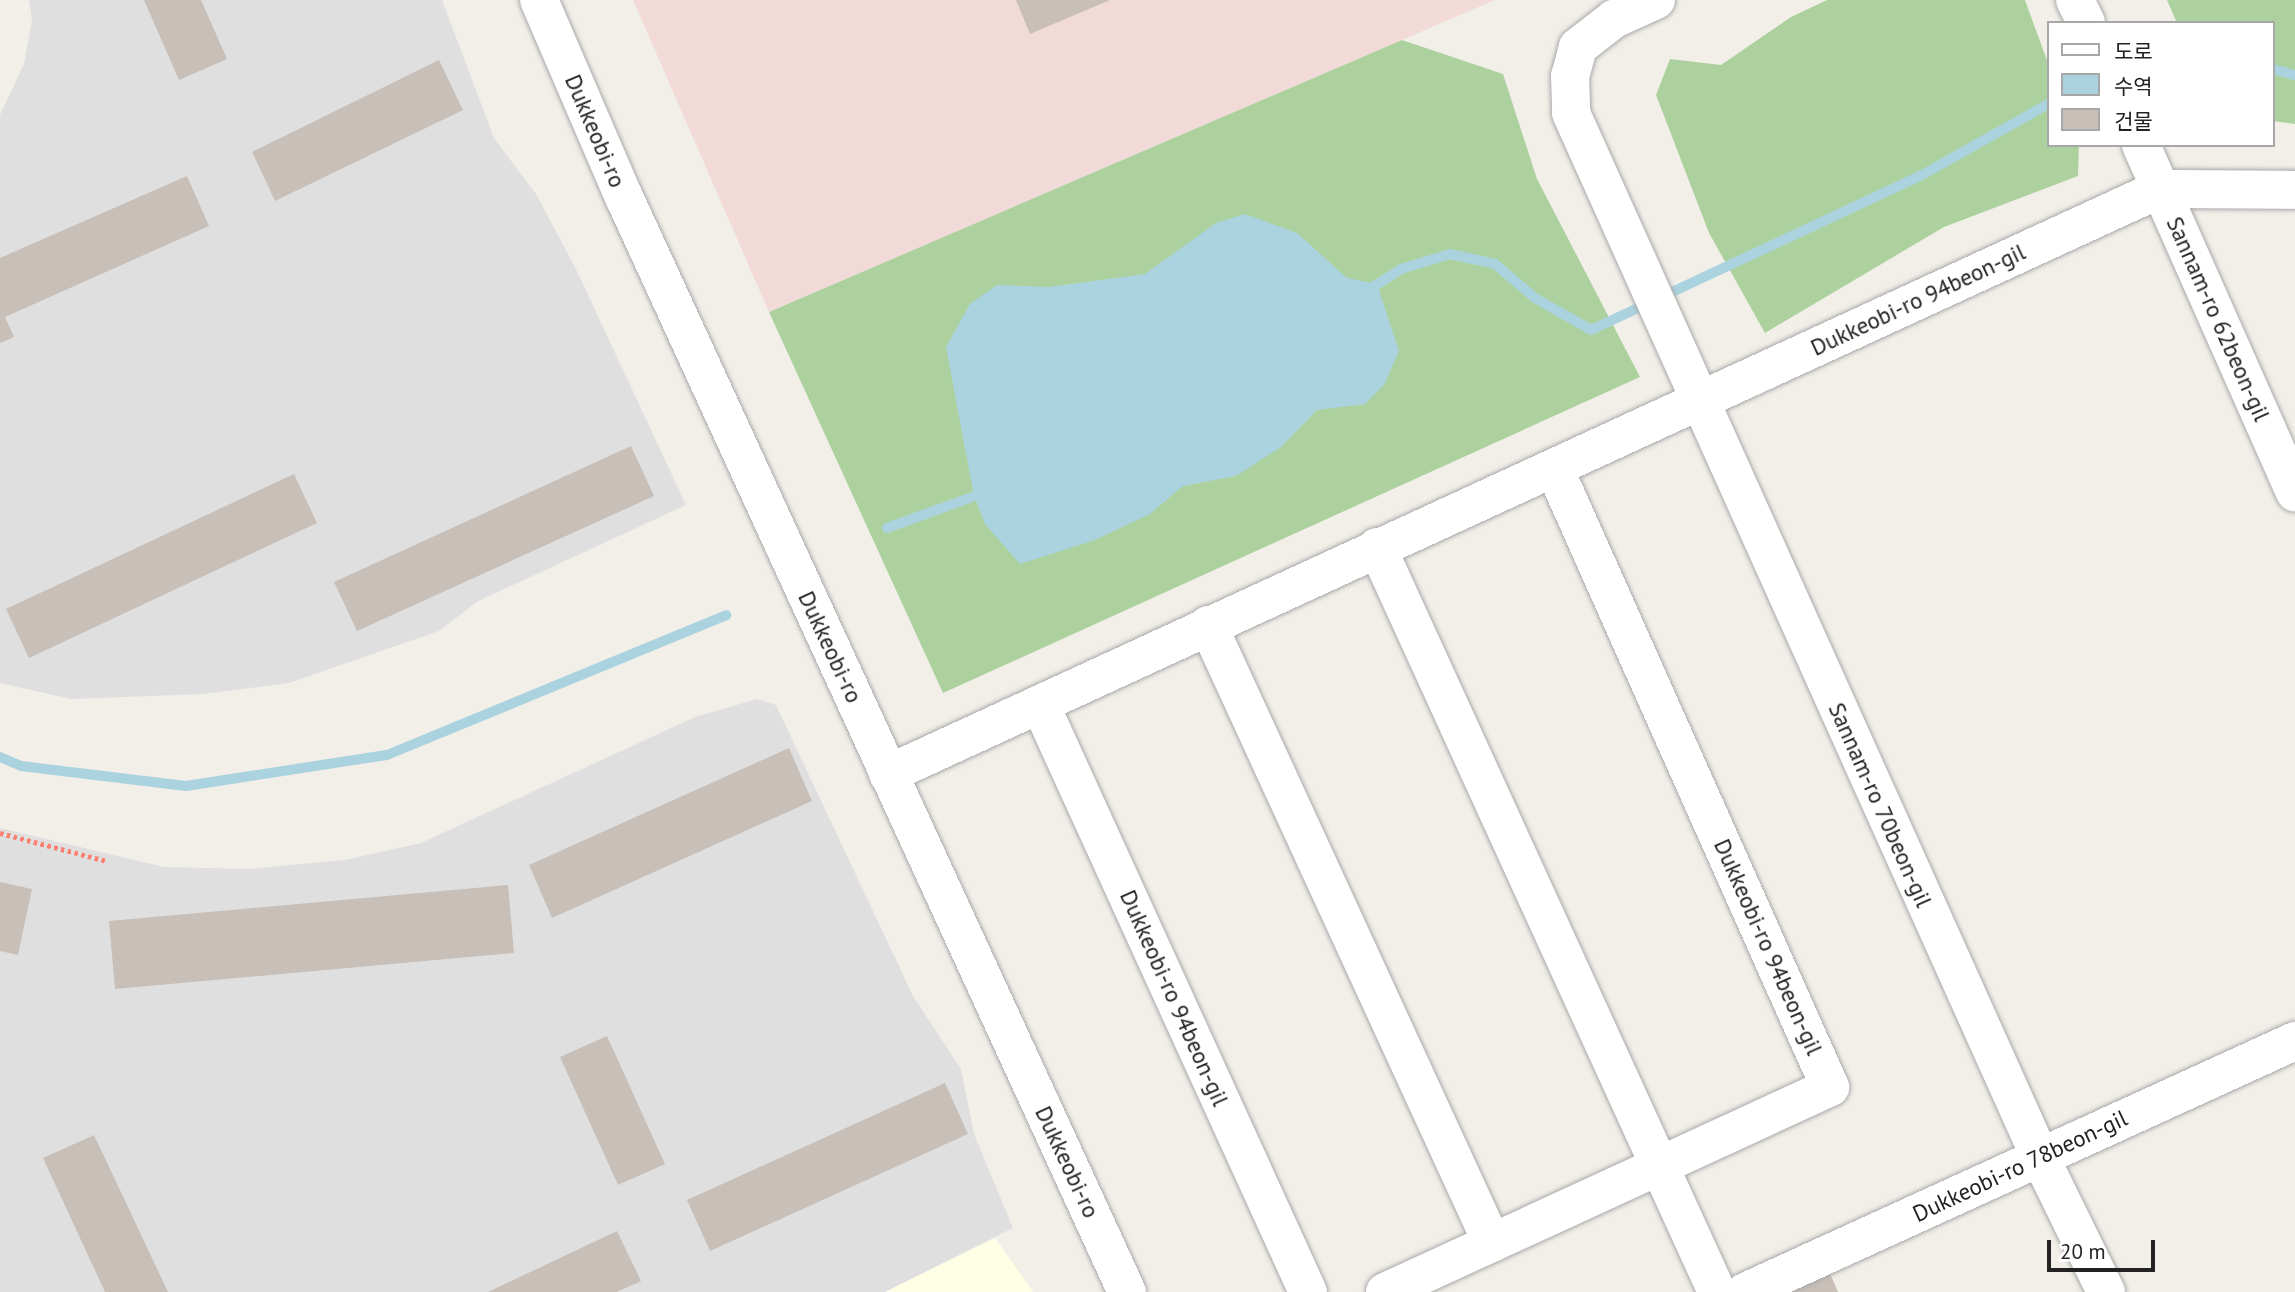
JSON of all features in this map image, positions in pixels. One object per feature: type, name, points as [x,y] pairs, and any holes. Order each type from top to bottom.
[{"type":"street","name":"Dukkeobi-ro","points":[[539,0],[888,775],[1127,1292]]},
{"type":"street","name":"Sannam-ro 70beon-gil","points":[[1657,0],[1614,19],[1578,47],[1570,76],[1571,113],[1698,401],[2040,1157],[2106,1292]]},
{"type":"street","points":[[2075,0],[2085,21]]},
{"type":"street","name":"Sannam-ro 62beon-gil","points":[[2142,147],[2295,492]]},
{"type":"street","name":"Dukkeobi-ro 94beon-gil","points":[[888,775],[1208,625],[2161,189],[2295,190]]},
{"type":"street","name":"Dukkeobi-ro 94beon-gil","points":[[1385,1292],[1830,1087],[1554,468]]},
{"type":"street","points":[[1377,548],[1717,1292]]},
{"type":"street","points":[[1208,625],[1492,1242]]},
{"type":"street","name":"Dukkeobi-ro 94beon-gil","points":[[1040,704],[1308,1292]]},
{"type":"street","name":"Dukkeobi-ro 78beon-gil","points":[[1745,1292],[2295,1041]]},
{"type":"path","points":[[0,833],[107,861]]},
{"type":"shaded area","points":[[29,0],[442,0],[494,138],[536,194],[576,269],[686,505],[478,601],[439,631],[289,683],[203,694],[71,699],[0,683],[0,115],[24,64],[32,20]]},
{"type":"shaded area","points":[[633,0],[1495,0],[769,312]]},
{"type":"shaded area","points":[[757,699],[776,705],[913,996],[961,1069],[974,1134],[1013,1228],[885,1292],[0,1292],[0,828],[164,867],[250,869],[345,860],[421,843],[695,717]]},
{"type":"shaded area","points":[[995,1238],[1033,1292],[885,1292]]},
{"type":"green space","points":[[1827,0],[2025,0],[2046,58],[2046,147],[2079,147],[2078,176],[1944,227],[1765,333],[1709,233],[1656,95],[1670,59],[1721,65],[1791,17]]},
{"type":"green space","points":[[2167,0],[2295,0],[2295,124],[2274,121],[2274,21],[2176,21]]},
{"type":"green space","points":[[1402,40],[1503,74],[1537,179],[1640,377],[943,693],[769,312]]},
{"type":"water","points":[[1245,214],[1297,233],[1347,278],[1377,284],[1399,351],[1384,385],[1365,404],[1317,410],[1281,447],[1236,476],[1183,486],[1150,514],[1095,540],[1020,564],[985,524],[974,496],[946,347],[970,304],[997,285],[1049,287],[1145,274],[1216,223]]},
{"type":"building","points":[[144,0],[201,0],[227,59],[179,80]]},
{"type":"building","points":[[1016,0],[1110,0],[1030,34]]},
{"type":"building","points":[[439,60],[463,110],[275,201],[252,152]]},
{"type":"building","points":[[187,176],[209,226],[5,317],[14,337],[0,343],[0,258]]},
{"type":"building","points":[[631,446],[654,496],[357,631],[334,582]]},
{"type":"building","points":[[294,474],[317,523],[29,658],[6,609]]},
{"type":"building","points":[[789,748],[812,801],[552,918],[529,865]]},
{"type":"building","points":[[0,882],[32,889],[18,955],[0,951]]},
{"type":"building","points":[[508,885],[514,953],[115,989],[109,921]]},
{"type":"building","points":[[607,1036],[665,1164],[618,1185],[560,1057]]},
{"type":"building","points":[[945,1083],[968,1134],[710,1251],[687,1200]]},
{"type":"building","points":[[94,1135],[168,1292],[105,1292],[43,1158]]},
{"type":"building","points":[[617,1231],[641,1281],[617,1292],[488,1292]]},
{"type":"building","points":[[1826,1264],[1838,1292],[1763,1292]]},
{"type":"waterway","points":[[2274,70],[2295,75]]},
{"type":"waterway","points":[[1368,290],[1401,269],[1450,254],[1495,264],[1535,298],[1591,330],[1922,175],[2046,105]]},
{"type":"waterway","points":[[887,528],[986,492]]},
{"type":"waterway","points":[[0,757],[21,766],[186,786],[387,755],[726,615]]}]
